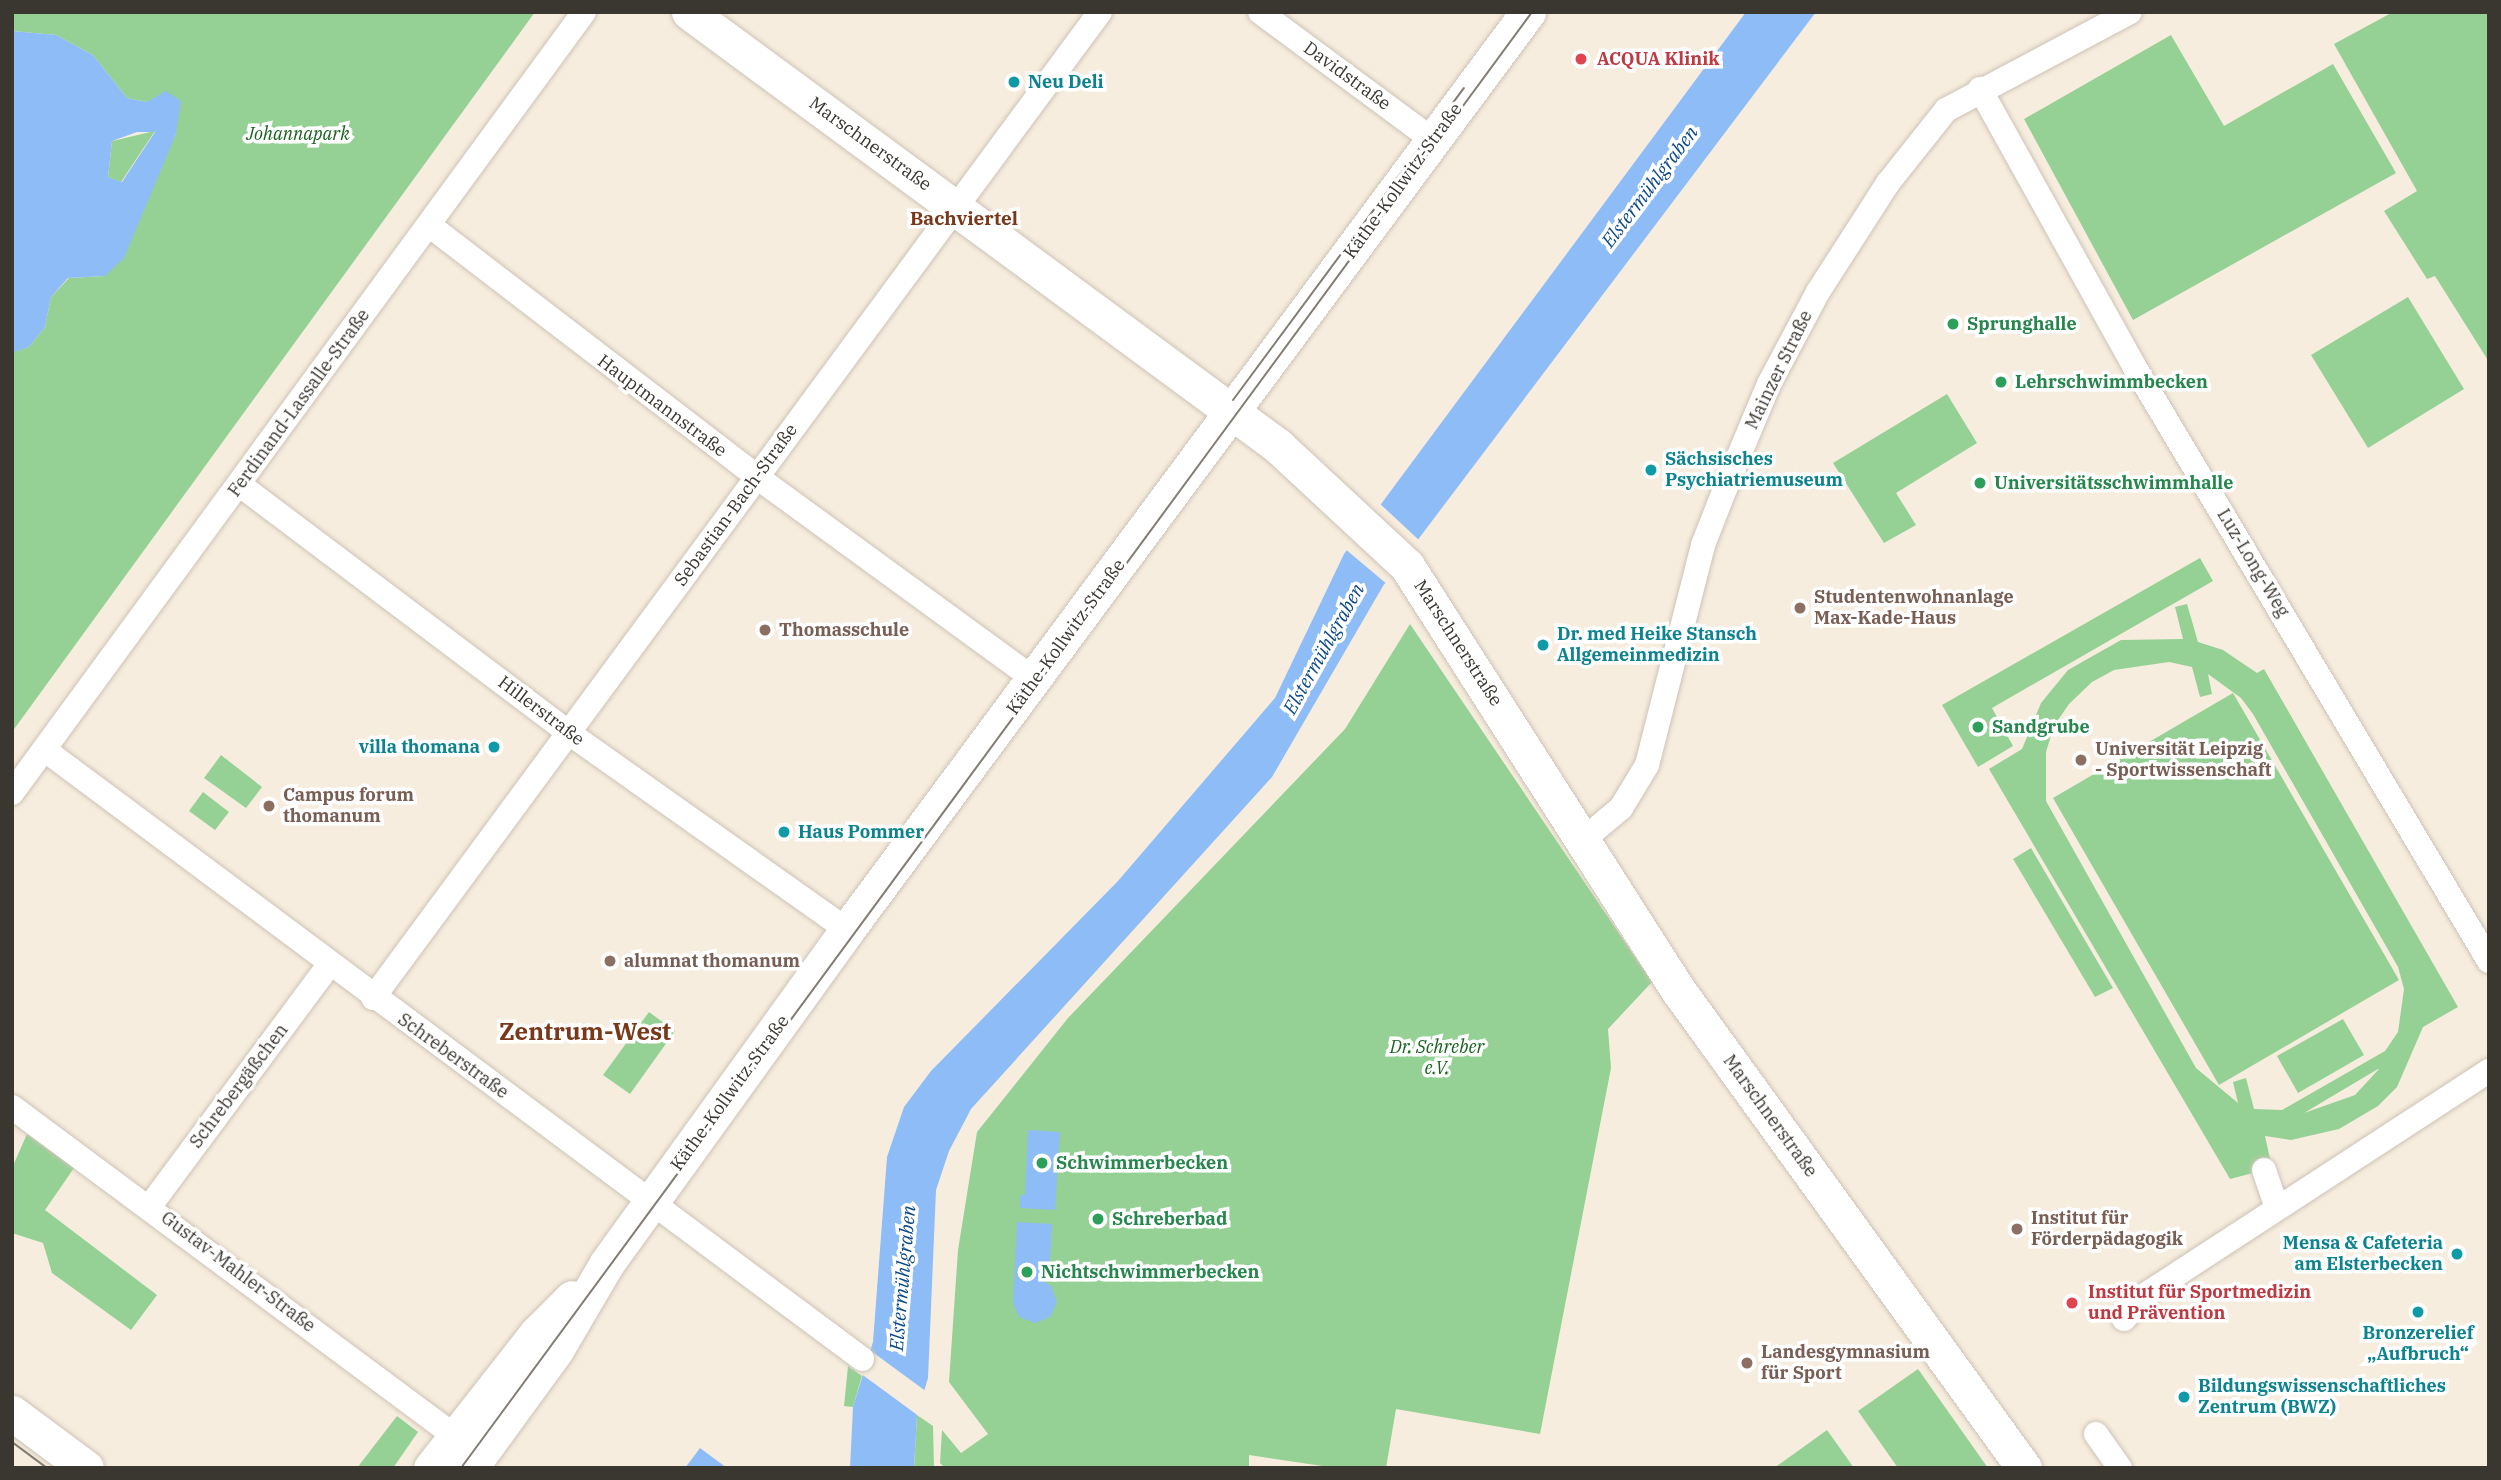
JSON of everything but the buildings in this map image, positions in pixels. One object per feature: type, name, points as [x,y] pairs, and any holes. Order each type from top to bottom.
[{"type":"main road","name":"Marschnerstraße","points":[[689,12],[1278,446],[1408,566],[1678,990],[2024,1468]]},
{"type":"main road","name":"Käthe-Kollwitz-Straße","points":[[431,1468],[463,1452],[537,1334],[607,1263],[847,930],[1528,12]]},
{"type":"main road","points":[[12,1413],[86,1468]]},
{"type":"street","name":"Ferdinand-Lassalle-Straße","points":[[12,793],[584,12]]},
{"type":"street","name":"Sebastian-Bach-Straße","points":[[373,998],[1100,12]]},
{"type":"street","name":"Davidstraße","points":[[1260,12],[1433,140]]},
{"type":"street","name":"Mainzer Straße","points":[[1583,840],[1621,808],[1647,765],[1703,545],[1781,361],[1818,292],[1888,183],[1946,110],[1980,89],[2130,12]]},
{"type":"street","name":"Luz-Long-Weg","points":[[1980,89],[2134,366],[2489,961]]},
{"type":"street","name":"Hauptmannstraße","points":[[429,225],[757,477],[1035,680]]},
{"type":"street","name":"Hillerstraße","points":[[240,485],[569,733],[847,930]]},
{"type":"street","name":"Schreberstraße","points":[[45,750],[373,998],[653,1200],[862,1359]]},
{"type":"street","name":"Schrebergäßchen","points":[[149,1206],[329,965]]},
{"type":"street","points":[[2124,1319],[2145,1295],[2489,1071]]},
{"type":"street","name":"Gustav-Mahler-Straße","points":[[14,1113],[149,1206],[463,1452]]},
{"type":"street","points":[[2264,1170],[2277,1208]]},
{"type":"street","points":[[2096,1434],[2120,1468]]},
{"type":"green space","name":"Johannapark","points":[[12,12],[535,12],[12,732],[12,352],[29,347],[45,327],[51,297],[69,278],[105,276],[176,134],[147,102],[127,98],[93,55],[56,35],[12,31]]},
{"type":"green space","points":[[2393,12],[2489,12],[2489,362],[2435,276],[2427,279],[2384,211],[2417,191],[2334,44]]},
{"type":"green space","points":[[2171,35],[2224,126],[2333,64],[2396,173],[2133,320],[2024,119]]},
{"type":"green space","points":[[155,131],[121,182],[108,177],[112,141]]},
{"type":"green space","points":[[2408,297],[2464,389],[2368,448],[2311,355]]},
{"type":"green space","points":[[1947,394],[1977,443],[1896,493],[1916,525],[1884,543],[1833,463]]},
{"type":"green space","points":[[2200,558],[2213,581],[1992,708],[2013,746],[1978,767],[1942,705]]},
{"type":"green space","points":[[2187,604],[2198,642],[2223,650],[2257,673],[2264,669],[2458,1007],[2423,1027],[2397,1087],[2378,1106],[2339,1129],[2291,1140],[2265,1136],[2272,1168],[2230,1179],[1989,769],[2022,749],[2041,703],[2068,670],[2121,640],[2183,639],[2175,607]],"holes":[[[2169,662],[2192,667],[2200,697],[2212,694],[2208,674],[2241,698],[2253,714],[2398,967],[2404,989],[2398,1032],[2385,1051],[2282,1110],[2254,1109],[2246,1078],[2233,1082],[2238,1103],[2196,1068],[2046,801],[2046,752],[2054,726],[2069,704],[2092,682],[2114,670]],[[2378,1069],[2355,1095],[2304,1113]]]},
{"type":"green space","name":"Dr. Schreber e.V.","points":[[1410,624],[1652,982],[1608,1029],[1611,1068],[1540,1434],[1396,1409],[1386,1468],[1336,1468],[1249,1455],[1249,1468],[945,1468],[940,1463],[942,1430],[961,1453],[988,1434],[949,1382],[958,1250],[977,1132],[1068,1018],[1345,729]]},
{"type":"green space","points":[[2233,693],[2399,980],[2219,1085],[2053,798]]},
{"type":"green space","points":[[221,755],[262,787],[246,808],[204,778]]},
{"type":"green space","points":[[203,792],[229,812],[215,830],[189,811]]},
{"type":"green space","points":[[2031,848],[2113,988],[2095,997],[2013,859]]},
{"type":"green space","points":[[649,1012],[675,1031],[630,1094],[603,1075]]},
{"type":"green space","points":[[2343,1019],[2364,1055],[2298,1093],[2277,1056]]},
{"type":"green space","points":[[27,1134],[74,1168],[45,1210],[157,1295],[131,1330],[52,1273],[43,1243],[12,1233],[12,1168]]},
{"type":"green space","points":[[848,1366],[862,1376],[853,1407],[844,1406]]},
{"type":"green space","points":[[1918,1369],[1988,1468],[1898,1468],[1858,1411]]},
{"type":"green space","points":[[917,1415],[933,1426],[934,1468],[914,1468]]},
{"type":"green space","points":[[397,1416],[418,1432],[393,1468],[357,1468]]},
{"type":"green space","points":[[1827,1430],[1854,1468],[1774,1468]]},
{"type":"water","name":"Elstermühlgraben","points":[[1746,12],[1816,12],[1383,586],[1272,777],[971,1109],[949,1151],[936,1190],[928,1378],[917,1415],[914,1468],[850,1468],[853,1407],[873,1342],[887,1157],[904,1107],[931,1071],[1118,881],[1275,698],[1344,554]]},
{"type":"water","points":[[12,31],[56,35],[93,55],[127,98],[147,102],[166,91],[181,101],[176,134],[124,258],[105,276],[68,278],[51,297],[45,327],[29,347],[14,352]],"holes":[[[137,132],[155,132],[122,182],[108,177],[112,141]]]},
{"type":"water","name":"Schwimmerbecken","points":[[1028,1130],[1060,1132],[1055,1210],[1020,1208],[1020,1195],[1025,1195]]},
{"type":"water","name":"Nichtschwimmerbecken","points":[[1017,1222],[1052,1224],[1050,1262],[1041,1265],[1040,1279],[1051,1286],[1057,1302],[1050,1317],[1035,1323],[1019,1317],[1013,1303]]},
{"type":"water","points":[[700,1448],[727,1468],[685,1468]]},
{"type":"pier","points":[[1377,501],[1420,541],[1388,585],[1344,548]]},
{"type":"pier","points":[[867,1348],[927,1392],[920,1417],[860,1373]]},
{"type":"tram line","points":[[461,1468],[1532,12]]},
{"type":"tram line","points":[[1233,400],[1464,88]]},
{"type":"tram line","points":[[12,1442],[47,1468]]},
{"type":"place","name":"ACQUA Klinik","points":[[1581,59]]},
{"type":"place","name":"Neu Deli","points":[[1014,82]]},
{"type":"place","name":"Sprunghalle","points":[[1953,324]]},
{"type":"place","name":"Lehrschwimmbecken","points":[[2001,382]]},
{"type":"place","name":"Sächsisches Psychiatriemuseum","points":[[1651,470]]},
{"type":"place","name":"Universitätsschwimmhalle","points":[[1980,483]]},
{"type":"place","name":"Studentenwohnanlage Max-Kade-Haus","points":[[1800,608]]},
{"type":"place","name":"Thomasschule","points":[[765,630]]},
{"type":"place","name":"Dr. med Heike Stansch Allgemeinmedizin","points":[[1543,645]]},
{"type":"place","name":"Sandgrube","points":[[1978,727]]},
{"type":"place","name":"villa thomana","points":[[494,747]]},
{"type":"place","name":"Universität Leipzig - Sportwissenschaft","points":[[2081,760]]},
{"type":"place","name":"Campus forum thomanum","points":[[269,806]]},
{"type":"place","name":"Haus Pommer","points":[[784,832]]},
{"type":"place","name":"alumnat thomanum","points":[[610,961]]},
{"type":"place","name":"Schwimmerbecken","points":[[1042,1163]]},
{"type":"place","name":"Schreberbad","points":[[1098,1219]]},
{"type":"place","name":"Institut für Förderpädagogik","points":[[2017,1229]]},
{"type":"place","name":"Mensa & Cafeteria am Elsterbecken","points":[[2457,1254]]},
{"type":"place","name":"Nichtschwimmerbecken","points":[[1027,1272]]},
{"type":"place","name":"Institut für Sportmedizin und Prävention","points":[[2072,1303]]},
{"type":"place","name":"Bronzerelief „Aufbruch“","points":[[2418,1312]]},
{"type":"place","name":"Landesgymnasium für Sport","points":[[1747,1363]]},
{"type":"place","name":"Bildungswissenschaftliches Zentrum (BWZ)","points":[[2184,1397]]},
{"type":"district","name":"Bachviertel","points":[[964,219]]},
{"type":"district","name":"Zentrum-West","points":[[585,1032]]}]
